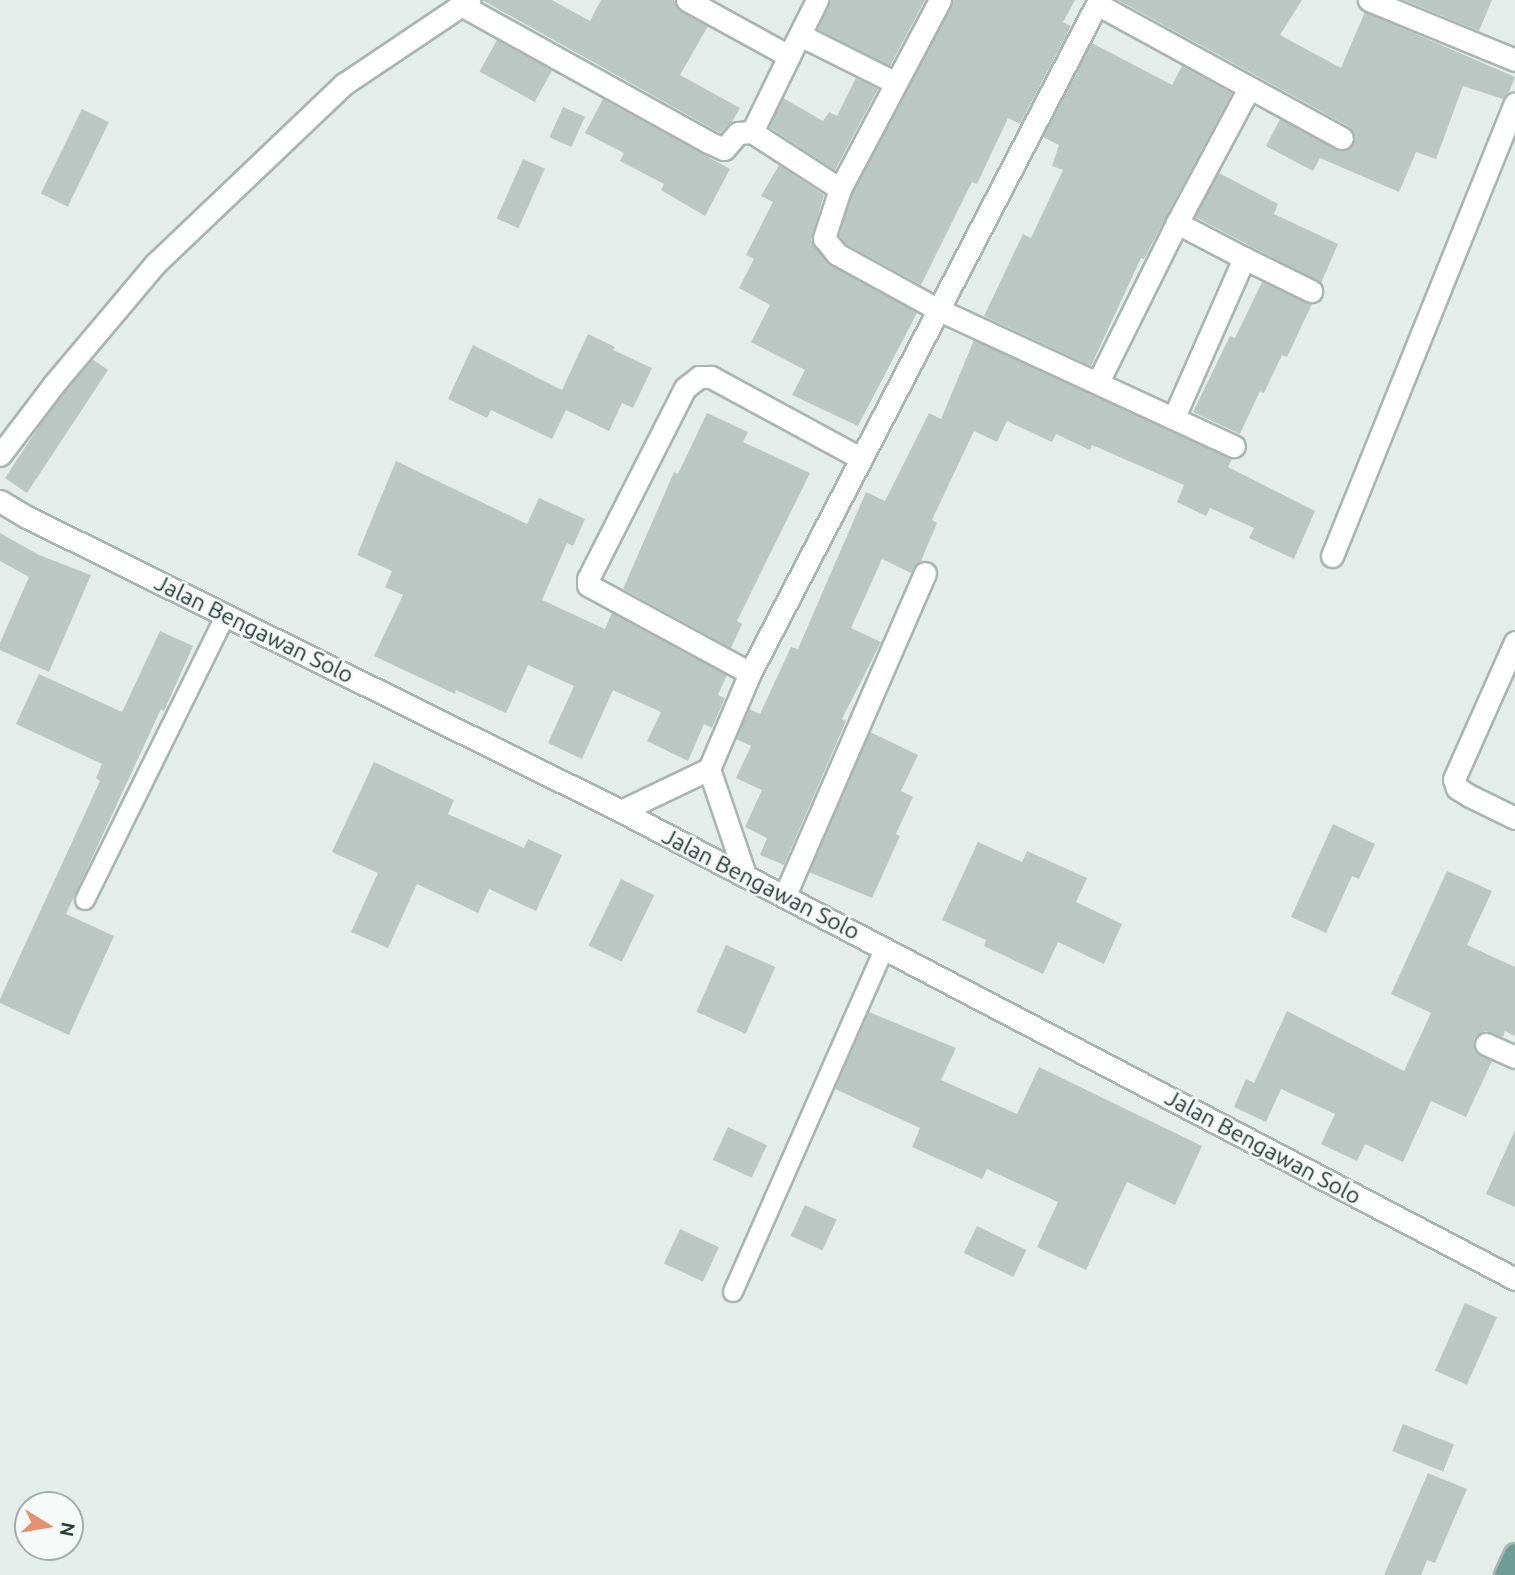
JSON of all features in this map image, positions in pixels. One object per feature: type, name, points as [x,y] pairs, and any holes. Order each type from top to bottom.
[{"type":"main road","points":[[1505,1575],[1515,1555]]},
{"type":"street","points":[[687,0],[717,8],[789,56]]},
{"type":"street","points":[[752,132],[817,0]]},
{"type":"street","points":[[940,0],[840,189],[824,238],[837,254],[937,309],[1234,446]]},
{"type":"street","points":[[1369,0],[1515,60]]},
{"type":"street","points":[[621,811],[709,769],[750,673],[1098,2],[1342,138]]},
{"type":"street","points":[[0,455],[54,384],[156,263],[344,84],[466,3],[724,149],[738,133],[752,132],[840,189]]},
{"type":"street","points":[[800,35],[896,83]]},
{"type":"street","points":[[1098,382],[1177,223],[1249,88]]},
{"type":"street","points":[[1332,556],[1515,104]]},
{"type":"street","points":[[1177,223],[1311,291]]},
{"type":"street","points":[[1174,417],[1244,258]]},
{"type":"street","points":[[750,673],[588,585],[588,579],[685,388],[699,377],[711,377],[860,458]]},
{"type":"street","name":"Jalan Bengawan Solo","points":[[0,501],[27,517],[785,895],[1515,1279]]},
{"type":"street","points":[[785,895],[925,573]]},
{"type":"street","points":[[1515,642],[1454,779],[1457,788],[1515,818]]},
{"type":"street","points":[[709,769],[746,876]]},
{"type":"street","points":[[1486,1044],[1515,1057]]},
{"type":"lane","points":[[85,900],[226,615]]},
{"type":"lane","points":[[733,1292],[885,948]]},
{"type":"building","points":[[482,0],[552,0],[590,21],[601,0],[674,0],[680,11],[708,26],[680,75],[740,108],[732,122],[720,133]]},
{"type":"building","points":[[830,0],[925,0],[890,66],[817,29]]},
{"type":"building","points":[[953,0],[1075,0],[1063,22],[1071,26],[1020,124],[1008,118],[977,184],[972,182],[921,285],[846,244],[839,235],[852,194]]},
{"type":"building","points":[[1118,0],[1302,0],[1280,35],[1341,68],[1365,12],[1515,77],[1503,99],[1463,86],[1436,159],[1416,152],[1399,192],[1320,158],[1313,171],[1266,146],[1280,119],[1342,151],[1349,149],[1355,137],[1348,126]]},
{"type":"building","points":[[1404,0],[1492,0],[1479,31]]},
{"type":"building","points":[[497,40],[552,71],[535,102],[480,71]]},
{"type":"building","points":[[1092,43],[1172,85],[1182,66],[1232,93],[1144,259],[1141,258],[1091,366],[984,316],[1023,234],[1031,238],[1063,170],[1052,166],[1059,145],[1043,137]]},
{"type":"building","points":[[856,78],[878,89],[835,170],[769,127],[783,98],[823,121],[829,112],[837,116]]},
{"type":"building","points":[[603,99],[730,169],[705,216],[661,190],[664,184],[620,161],[624,153],[585,133]]},
{"type":"building","points":[[563,107],[585,117],[572,147],[550,137]]},
{"type":"building","points":[[82,109],[109,122],[68,207],[41,193]]},
{"type":"building","points":[[523,159],[545,169],[518,228],[497,218]]},
{"type":"building","points":[[779,165],[824,195],[811,240],[827,262],[917,313],[858,426],[792,395],[805,370],[751,342],[770,305],[739,288],[754,259],[746,255],[773,202],[761,196]]},
{"type":"building","points":[[1219,173],[1278,204],[1274,214],[1338,244],[1321,283],[1195,217]]},
{"type":"building","points":[[1262,282],[1312,304],[1287,357],[1282,355],[1264,393],[1260,391],[1240,434],[1193,412],[1230,336],[1235,338]]},
{"type":"building","points":[[588,334],[615,347],[613,350],[652,368],[633,408],[622,403],[609,431],[566,410],[552,439],[491,410],[487,418],[448,399],[473,345],[562,390]]},
{"type":"building","points":[[974,340],[1232,459],[1228,467],[1315,511],[1294,559],[1249,538],[1254,528],[1210,508],[1206,516],[1177,502],[1184,485],[1092,445],[1090,450],[1056,434],[1052,442],[1007,421],[997,442],[974,431],[932,520],[937,523],[921,561],[911,573],[882,559],[851,628],[881,642],[842,719],[846,721],[784,865],[760,855],[767,838],[745,827],[762,790],[736,778],[751,746],[736,739],[749,709],[760,714],[791,647],[798,649],[866,492],[885,501],[929,413],[941,419]]},
{"type":"building","points":[[92,359],[108,370],[27,493],[5,478],[45,417]]},
{"type":"building","points":[[707,413],[748,432],[743,442],[810,473],[737,621],[742,624],[731,648],[623,589],[674,472],[678,474]]},
{"type":"building","points":[[396,461],[527,524],[539,498],[585,519],[573,546],[567,543],[542,600],[605,629],[612,613],[727,675],[718,695],[725,698],[712,728],[704,724],[688,761],[647,741],[661,712],[613,690],[582,759],[548,743],[574,686],[528,665],[506,713],[456,690],[455,694],[374,656],[403,595],[385,587],[392,571],[357,555]]},
{"type":"building","points":[[0,533],[39,555],[91,575],[49,672],[0,650],[0,643],[29,577],[0,561]]},
{"type":"building","points":[[160,631],[193,646],[66,914],[114,936],[69,1035],[0,1003],[0,999],[100,781],[96,778],[102,764],[16,724],[39,674],[122,712]]},
{"type":"building","points":[[870,732],[918,755],[901,791],[913,797],[896,834],[900,836],[872,898],[809,872]]},
{"type":"building","points":[[374,762],[454,800],[448,814],[524,848],[528,839],[562,855],[536,911],[489,889],[478,913],[417,884],[388,948],[351,932],[378,873],[332,852]]},
{"type":"building","points":[[1333,824],[1375,844],[1359,879],[1352,876],[1326,933],[1291,917]]},
{"type":"building","points":[[978,842],[1022,862],[1027,851],[1087,878],[1076,902],[1122,924],[1104,964],[1058,942],[1043,974],[984,946],[986,940],[942,920]]},
{"type":"building","points":[[1447,871],[1492,891],[1467,945],[1515,967],[1515,1036],[1505,1031],[1503,1037],[1485,1031],[1474,1038],[1476,1052],[1492,1061],[1466,1117],[1431,1101],[1403,1162],[1365,1144],[1357,1161],[1321,1144],[1335,1114],[1281,1089],[1266,1122],[1234,1107],[1246,1079],[1254,1083],[1287,1011],[1404,1071],[1431,1013],[1391,994]]},
{"type":"building","points":[[621,879],[654,895],[622,962],[589,946]]},
{"type":"building","points":[[726,945],[775,967],[746,1034],[696,1012]]},
{"type":"building","points":[[869,1012],[956,1048],[941,1080],[1017,1114],[1039,1067],[1202,1146],[1175,1205],[1127,1182],[1086,1270],[1037,1247],[1058,1202],[987,1169],[982,1179],[912,1147],[920,1128],[835,1089]]},
{"type":"building","points":[[728,1127],[767,1145],[752,1178],[713,1160]]},
{"type":"building","points":[[1515,1130],[1515,1207],[1486,1194]]},
{"type":"building","points":[[805,1205],[837,1220],[822,1251],[791,1236]]},
{"type":"building","points":[[977,1226],[1026,1250],[1013,1277],[964,1253]]},
{"type":"building","points":[[680,1229],[719,1247],[703,1282],[664,1263]]},
{"type":"building","points":[[1465,1303],[1497,1317],[1467,1385],[1435,1371]]},
{"type":"building","points":[[1403,1424],[1454,1445],[1443,1471],[1392,1451]]},
{"type":"building","points":[[1428,1473],[1467,1489],[1435,1563],[1427,1560],[1421,1575],[1384,1575]]}]
